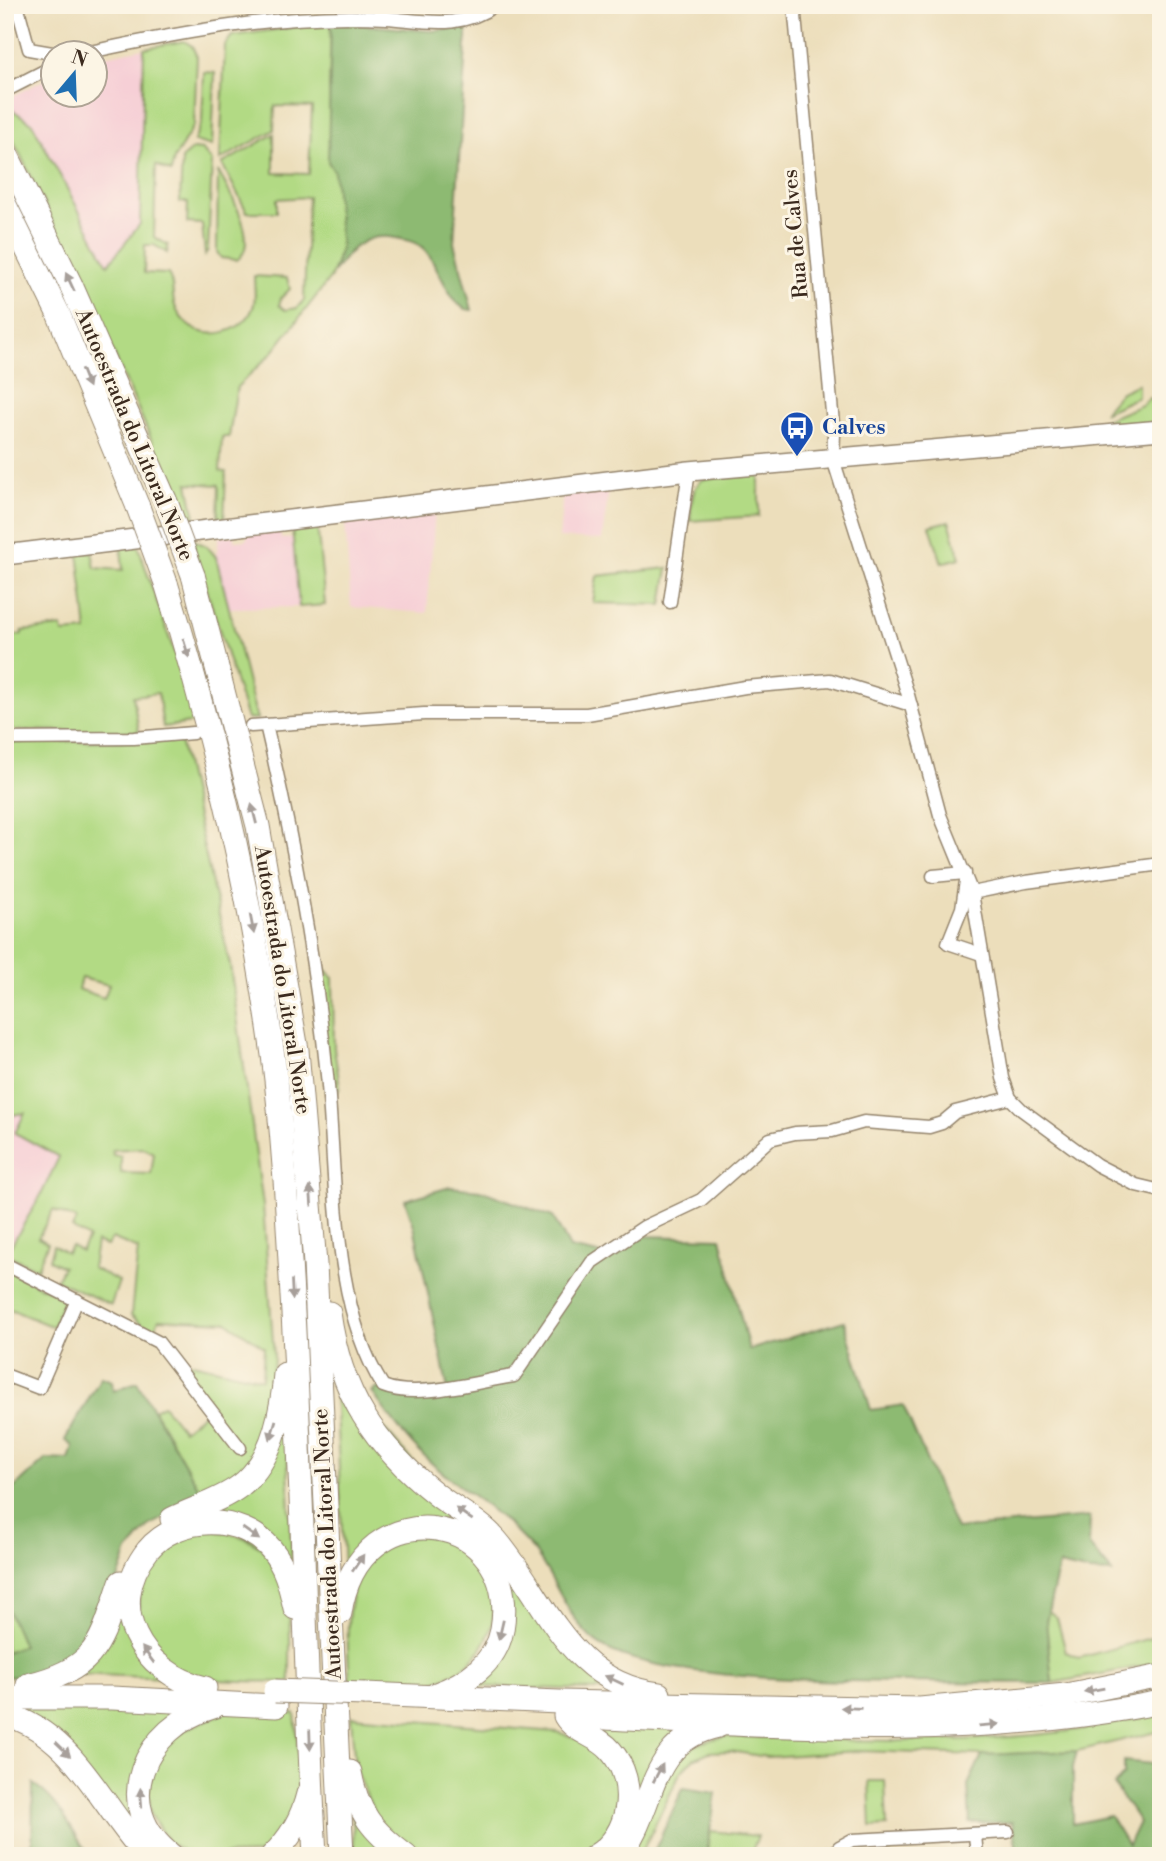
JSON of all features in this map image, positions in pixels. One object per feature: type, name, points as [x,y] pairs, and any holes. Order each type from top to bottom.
[{"type":"highway","name":"Autoestrada do Litoral Norte","points":[[5,151],[71,285],[166,502],[193,575],[257,826],[276,921],[297,1050],[315,1264],[342,1856]]},
{"type":"highway","name":"Autoestrada do Litoral Norte","points":[[5,205],[58,313],[138,507],[166,583],[214,748],[258,958],[281,1131],[295,1344],[315,1856]]},
{"type":"highway","points":[[315,1264],[323,1267],[331,1329],[341,1371],[358,1410],[372,1430],[422,1483],[494,1538],[579,1657],[619,1684],[669,1695],[676,1703]]},
{"type":"highway","points":[[17,1686],[67,1673],[97,1647],[107,1628],[124,1573],[134,1553],[156,1527],[240,1486],[260,1466],[283,1396],[286,1349],[295,1344]]},
{"type":"highway","points":[[309,1700],[287,1572],[270,1547],[242,1527],[194,1523],[169,1533],[149,1550],[135,1575],[127,1608],[135,1634],[155,1664],[179,1681],[205,1688],[275,1698],[365,1701],[565,1716],[871,1728],[965,1726],[1069,1716],[1161,1702]]},
{"type":"highway","points":[[334,1651],[343,1592],[352,1569],[367,1550],[403,1529],[446,1531],[467,1540],[492,1564],[504,1589],[505,1614],[500,1637],[490,1657],[475,1674],[460,1685],[425,1697]]},
{"type":"highway","points":[[365,1701],[425,1697],[920,1709],[1044,1698],[1161,1676]]},
{"type":"highway","points":[[17,1686],[205,1688]]},
{"type":"highway","points":[[5,1698],[112,1698],[229,1704]]},
{"type":"highway","points":[[172,1856],[158,1843],[142,1810],[140,1778],[145,1760],[155,1743],[177,1722],[201,1710],[275,1698]]},
{"type":"highway","points":[[335,1699],[355,1799],[368,1822],[406,1856]]},
{"type":"highway","points":[[5,1714],[38,1728],[70,1755],[129,1837],[146,1856]]},
{"type":"highway","points":[[565,1716],[571,1726],[588,1732],[612,1752],[627,1788],[628,1803],[620,1829],[608,1849],[595,1856]]},
{"type":"highway","points":[[618,1856],[666,1758],[677,1746],[702,1731],[733,1724]]},
{"type":"highway","points":[[272,1856],[292,1833],[303,1812],[311,1780]]},
{"type":"main road","points":[[5,555],[689,471],[1161,430]]},
{"type":"street","points":[[17,5],[29,48],[38,50]]},
{"type":"street","points":[[108,48],[162,37],[366,11],[461,23],[495,5]]},
{"type":"street","name":"Rua de Calves","points":[[793,5],[834,434],[834,459],[911,705],[940,815],[972,893],[1003,1078],[1010,1098]]},
{"type":"street","points":[[5,91],[38,74]]},
{"type":"street","points":[[670,602],[689,471]]},
{"type":"street","points":[[251,726],[424,714],[587,714],[745,687],[830,680],[911,705]]},
{"type":"street","points":[[266,725],[285,804],[319,1005],[328,1078],[335,1192],[348,1288],[363,1345],[383,1386],[393,1390],[428,1390],[514,1376],[592,1262],[644,1227],[701,1200],[770,1139],[796,1133],[831,1131],[864,1122],[929,1127],[942,1123],[955,1112],[1010,1098],[1022,1110],[1097,1165],[1136,1185],[1161,1191]]},
{"type":"street","points":[[5,739],[134,738],[193,733]]},
{"type":"street","points":[[972,893],[1026,882],[1161,864]]},
{"type":"street","points":[[933,876],[966,875],[962,908],[948,943],[981,954]]},
{"type":"street","points":[[5,1264],[158,1342],[240,1448]]},
{"type":"street","points":[[5,1375],[39,1388],[77,1300]]},
{"type":"street","points":[[836,1856],[839,1847],[852,1840],[1008,1832]]},
{"type":"street","points":[[975,1835],[977,1856]]},
{"type":"shaded area","points":[[144,48],[140,224],[108,265],[32,123],[5,105],[5,100],[38,83],[38,108],[108,108],[108,55]]},
{"type":"shaded area","points":[[609,488],[602,540],[559,538],[563,493]]},
{"type":"shaded area","points":[[432,510],[435,513],[427,613],[351,607],[345,521]]},
{"type":"shaded area","points":[[280,529],[281,539],[293,538],[299,607],[229,608],[216,557],[219,537],[234,535],[235,541],[247,540],[247,533]]},
{"type":"shaded area","points":[[26,1113],[59,1157],[41,1195],[6,1254],[5,1116]]},
{"type":"green space","points":[[331,22],[329,88],[341,248],[331,277],[272,353],[237,387],[229,437],[222,437],[220,471],[226,472],[224,521],[218,522],[219,485],[188,483],[195,517],[187,527],[123,374],[5,123],[5,105],[32,123],[108,265],[140,224],[144,48],[184,41],[192,46],[197,57],[194,125],[174,159],[171,172],[156,165],[154,237],[168,245],[167,253],[154,245],[145,245],[144,273],[168,274],[176,309],[195,330],[205,333],[226,332],[244,322],[250,314],[255,301],[254,276],[287,278],[290,289],[281,298],[279,305],[285,310],[297,308],[304,300],[308,197],[277,199],[277,212],[247,212],[222,164],[274,134],[274,173],[309,174],[312,107],[275,106],[274,130],[220,160],[225,45],[232,36]]},
{"type":"green space","points":[[331,22],[430,31],[467,28],[454,243],[472,310],[457,303],[424,249],[408,240],[379,237],[363,242],[350,252],[333,273],[341,248],[334,171],[328,162]]},
{"type":"green space","points":[[204,72],[215,73],[212,146],[194,141],[202,122]]},
{"type":"green space","points":[[193,149],[202,150],[212,161],[208,250],[205,255],[202,224],[187,223],[188,202],[180,202],[182,158]]},
{"type":"green space","points":[[218,171],[245,229],[244,252],[237,260],[221,258],[217,252]]},
{"type":"green space","points":[[1138,384],[1138,397],[1103,413],[1121,392]]},
{"type":"green space","points":[[1149,398],[1161,403],[1161,424],[1103,429],[1103,421],[1142,405]]},
{"type":"green space","points":[[759,474],[759,516],[690,521],[694,492],[699,482],[704,479]]},
{"type":"green space","points":[[949,521],[960,558],[942,563],[930,526]]},
{"type":"green space","points":[[317,524],[325,605],[299,607],[292,527]]},
{"type":"green space","points":[[191,539],[207,546],[216,557],[257,719],[247,719]]},
{"type":"green space","points":[[138,546],[198,722],[163,727],[158,693],[133,696],[139,732],[5,730],[5,632],[11,631],[13,636],[22,634],[22,631],[62,627],[63,633],[87,631],[78,552],[92,551],[95,568],[123,570],[121,547]]},
{"type":"green space","points":[[668,568],[662,605],[593,603],[597,576]]},
{"type":"green space","points":[[180,740],[230,965],[263,1205],[274,1356],[271,1410],[251,1462],[204,1497],[154,1410],[163,1405],[183,1430],[205,1412],[183,1368],[184,1361],[262,1379],[264,1347],[227,1322],[159,1319],[153,1333],[131,1315],[138,1249],[112,1238],[107,1246],[96,1242],[92,1268],[119,1281],[111,1305],[56,1280],[63,1267],[49,1260],[53,1245],[67,1253],[71,1246],[81,1251],[88,1238],[72,1228],[77,1220],[53,1210],[38,1238],[48,1243],[37,1269],[6,1254],[41,1195],[59,1157],[15,1133],[25,1113],[5,1116],[5,742]],"holes":[[[81,978],[109,985],[104,998],[78,989]],[[144,1148],[154,1153],[151,1174],[121,1173],[121,1156],[113,1155],[112,1150]]]},
{"type":"green space","points":[[315,963],[322,966],[333,978],[334,1048],[340,1087],[336,1094],[332,1094]]},
{"type":"green space","points":[[450,1187],[480,1190],[553,1217],[570,1248],[612,1257],[640,1236],[721,1238],[749,1350],[844,1321],[871,1410],[903,1405],[956,1529],[1090,1517],[1089,1545],[1112,1573],[1090,1572],[1059,1565],[1046,1621],[1052,1683],[882,1682],[739,1676],[676,1668],[625,1656],[592,1639],[575,1619],[531,1547],[500,1516],[428,1460],[402,1433],[372,1392],[378,1388],[448,1390],[414,1226],[405,1200]]},
{"type":"green space","points":[[5,1269],[65,1298],[53,1327],[5,1307]]},
{"type":"green space","points":[[334,1370],[459,1515],[627,1691],[467,1686],[490,1665],[505,1575],[415,1519],[391,1526],[374,1535],[359,1548],[344,1568]]},
{"type":"green space","points":[[101,1377],[112,1381],[113,1391],[137,1382],[204,1497],[150,1525],[128,1551],[101,1627],[71,1663],[29,1676],[5,1677],[5,1652],[23,1646],[5,1604],[5,1511],[9,1507],[5,1496],[46,1459],[69,1460],[73,1446],[65,1440]]},
{"type":"green space","points":[[286,1417],[292,1565],[210,1514]]},
{"type":"green space","points":[[210,1529],[234,1534],[260,1547],[273,1562],[282,1579],[289,1620],[290,1682],[228,1681],[183,1672],[170,1665],[155,1651],[145,1635],[139,1598],[142,1579],[150,1562],[163,1547],[179,1536]]},
{"type":"green space","points":[[424,1535],[455,1542],[472,1554],[484,1569],[492,1586],[494,1604],[486,1641],[475,1657],[448,1677],[407,1685],[350,1683],[350,1604],[363,1568],[375,1553],[392,1542]]},
{"type":"green space","points":[[124,1603],[167,1678],[75,1674]]},
{"type":"green space","points":[[5,1604],[24,1647],[5,1652]]},
{"type":"green space","points":[[1049,1611],[1057,1618],[1066,1652],[1079,1658],[1161,1635],[1161,1663],[1052,1683],[1046,1621]]},
{"type":"green space","points":[[5,1704],[188,1707],[152,1736],[146,1835]]},
{"type":"green space","points":[[228,1711],[295,1713],[299,1772],[295,1802],[283,1832],[262,1854],[191,1856],[168,1842],[151,1815],[148,1788],[155,1759],[171,1735]]},
{"type":"green space","points":[[1161,1714],[1161,1731],[1077,1751],[982,1755],[858,1751],[767,1757],[730,1751],[709,1752],[693,1759],[680,1773],[640,1856],[626,1856],[661,1782],[679,1756],[689,1748],[715,1738],[725,1736],[901,1741],[989,1738],[1077,1730]]},
{"type":"green space","points":[[351,1716],[557,1732],[577,1738],[601,1752],[615,1770],[619,1799],[615,1814],[600,1839],[574,1856],[428,1856],[401,1844],[377,1820],[355,1768]]},
{"type":"green space","points":[[588,1725],[691,1729],[632,1816],[635,1797]]},
{"type":"green space","points":[[1077,1751],[1073,1767],[1073,1824],[1110,1816],[1128,1845],[1139,1822],[1114,1785],[1124,1774],[1124,1761],[1161,1765],[1161,1856],[1018,1856],[1012,1822],[970,1823],[968,1785],[982,1755]]},
{"type":"green space","points":[[869,1781],[885,1781],[887,1826],[871,1827]]},
{"type":"green space","points":[[33,1784],[58,1807],[90,1856],[32,1855]]},
{"type":"green space","points":[[683,1788],[716,1793],[706,1856],[652,1856]]},
{"type":"green space","points":[[353,1807],[396,1856],[354,1856]]},
{"type":"green space","points":[[710,1831],[758,1836],[750,1856],[706,1856]]},
{"type":"place","name":"Calves","points":[[797,458]]}]
